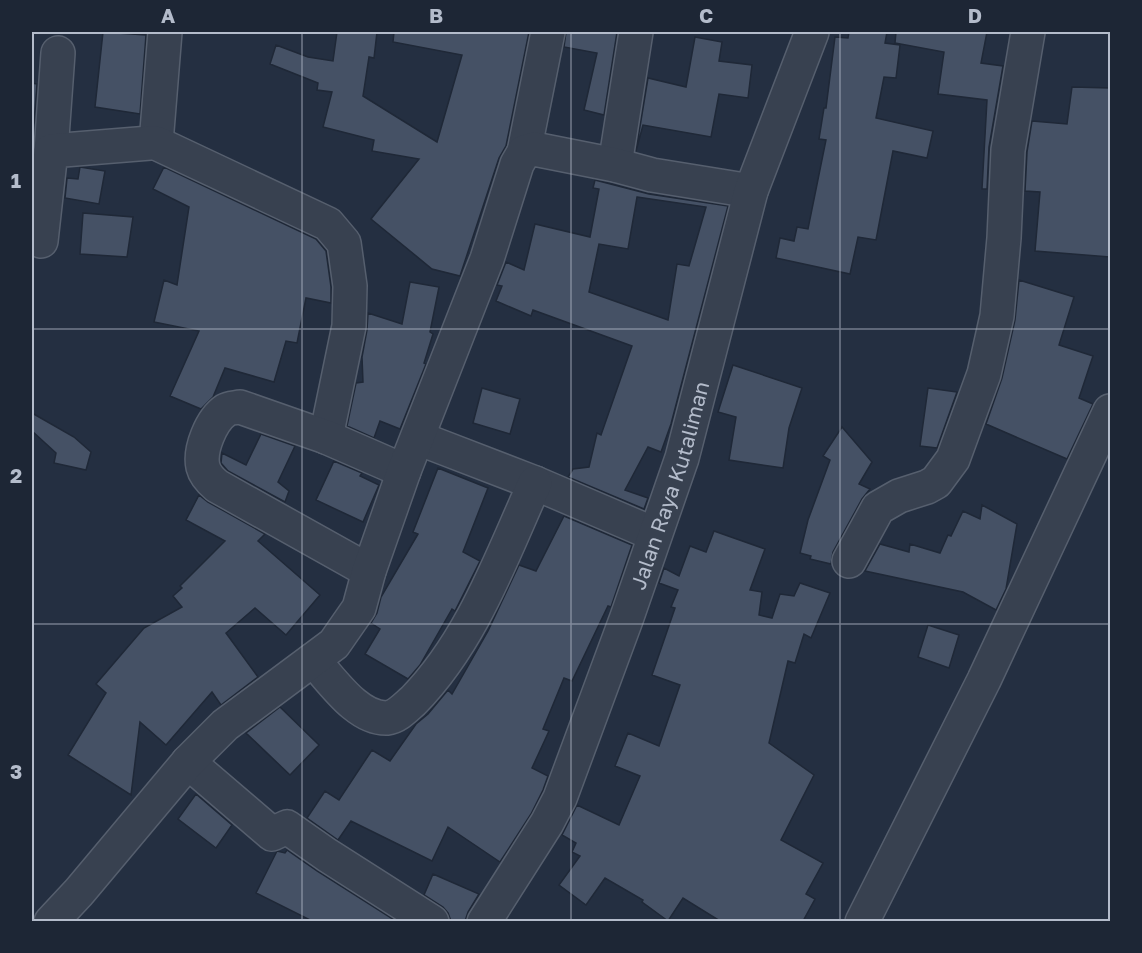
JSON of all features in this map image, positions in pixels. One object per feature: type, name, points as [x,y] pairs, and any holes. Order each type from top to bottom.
[{"type":"street","points":[[156,143],[165,32]]},
{"type":"street","points":[[51,921],[79,892],[188,762],[225,725],[334,644],[359,608],[369,571],[404,471],[487,259],[517,164],[524,152],[548,32]]},
{"type":"street","points":[[615,165],[636,32]]},
{"type":"street","name":"Jalan Raya Kutaliman","points":[[484,921],[547,823],[560,798],[627,617],[682,458],[751,191],[812,32]]},
{"type":"street","points":[[849,561],[878,508],[899,496],[936,482],[953,459],[984,374],[997,316],[1004,238],[1008,150],[1028,32]]},
{"type":"street","points":[[41,241],[51,151],[58,53]]},
{"type":"street","points":[[51,151],[156,143],[328,224],[344,243],[350,286],[349,326],[326,437]]},
{"type":"street","points":[[524,152],[534,149],[615,165],[652,175],[751,191]]},
{"type":"street","points":[[369,571],[217,486],[208,478],[203,468],[202,453],[214,423],[227,409],[240,407],[326,437],[404,471]]},
{"type":"street","points":[[862,921],[984,680],[1110,411]]},
{"type":"street","points":[[418,438],[535,483],[654,534]]},
{"type":"street","points":[[314,660],[359,709],[369,715],[388,718],[404,710],[432,681],[469,626],[535,483]]},
{"type":"street","points":[[188,762],[272,834],[287,827],[432,921]]},
{"type":"building","points":[[103,32],[146,35],[140,114],[95,107]]},
{"type":"building","points":[[337,32],[377,32],[374,58],[369,57],[363,96],[437,142],[462,55],[393,42],[394,32],[529,32],[506,146],[499,158],[460,276],[432,269],[371,219],[419,159],[372,151],[374,140],[323,127],[332,92],[317,90],[318,83],[270,64],[276,45],[308,57],[333,61]]},
{"type":"building","points":[[566,32],[617,32],[604,115],[584,110],[597,53],[564,47]]},
{"type":"building","points":[[849,32],[887,32],[885,43],[900,45],[896,78],[884,77],[876,118],[933,131],[927,158],[893,151],[876,240],[858,237],[850,274],[776,258],[780,238],[794,241],[797,227],[808,229],[826,140],[819,139],[824,108],[826,108],[835,37],[848,38]]},
{"type":"building","points":[[896,32],[987,32],[981,63],[1003,66],[989,147],[987,189],[982,189],[987,100],[938,94],[944,52],[895,43]]},
{"type":"building","points":[[695,37],[722,42],[719,61],[752,65],[748,98],[719,94],[711,137],[643,125],[636,151],[648,78],[686,87]]},
{"type":"building","points":[[32,83],[37,84],[34,123],[32,122]]},
{"type":"building","points":[[1072,87],[1110,88],[1110,257],[1035,251],[1040,192],[1025,191],[1027,152],[1032,121],[1067,124]]},
{"type":"building","points":[[80,167],[105,171],[99,204],[65,198],[67,178],[78,179]]},
{"type":"building","points":[[164,167],[316,239],[326,251],[331,303],[306,298],[297,343],[286,341],[274,382],[225,368],[213,397],[201,409],[170,396],[199,331],[154,322],[164,280],[177,285],[189,207],[153,189]]},
{"type":"building","points":[[595,180],[649,194],[728,206],[671,424],[661,452],[648,447],[625,490],[648,498],[644,509],[568,477],[573,469],[589,467],[597,433],[601,435],[632,346],[533,310],[531,316],[496,301],[502,286],[497,285],[506,262],[524,270],[535,224],[590,237],[599,189],[593,188]],"holes":[[[637,197],[706,207],[689,266],[677,264],[668,320],[589,292],[599,244],[628,249]]]},
{"type":"building","points":[[83,213],[133,217],[127,257],[80,254]]},
{"type":"building","points":[[1019,280],[1074,297],[1059,345],[1093,356],[1079,398],[1093,404],[1067,459],[986,424],[1002,378],[1015,320]]},
{"type":"building","points":[[410,282],[439,287],[430,332],[433,334],[424,363],[426,364],[400,429],[380,421],[374,438],[347,426],[356,383],[363,382],[362,357],[368,313],[402,324]]},
{"type":"building","points":[[733,365],[802,388],[789,428],[783,468],[729,460],[736,417],[718,412]]},
{"type":"building","points":[[482,388],[520,399],[510,434],[473,423]]},
{"type":"building","points":[[928,388],[957,392],[937,448],[920,446]]},
{"type":"building","points":[[32,413],[74,437],[91,452],[86,470],[54,463],[56,453],[32,431]]},
{"type":"building","points":[[842,427],[872,462],[859,484],[870,489],[862,499],[833,552],[831,564],[810,559],[811,556],[800,553],[808,520],[830,460],[823,456]]},
{"type":"building","points":[[261,434],[295,446],[278,482],[289,491],[285,502],[228,471],[221,463],[222,453],[246,465]]},
{"type":"building","points":[[334,461],[362,473],[360,476],[379,485],[363,522],[316,500]]},
{"type":"building","points":[[438,468],[488,488],[463,552],[480,561],[455,611],[452,609],[420,665],[408,679],[365,654],[380,629],[371,623],[377,613],[381,597],[418,534],[413,532]]},
{"type":"building","points":[[199,495],[265,534],[258,541],[320,595],[286,635],[255,608],[226,633],[258,677],[221,705],[212,692],[166,745],[140,722],[131,795],[68,755],[106,693],[96,684],[144,628],[182,607],[173,596],[225,541],[186,520]]},
{"type":"building","points":[[982,505],[1017,524],[1006,589],[996,610],[963,592],[865,571],[880,544],[909,552],[910,544],[940,553],[963,511],[980,519]]},
{"type":"building","points":[[564,516],[632,545],[611,607],[608,606],[572,681],[564,678],[543,729],[549,731],[532,768],[548,776],[543,790],[531,814],[500,862],[448,827],[432,861],[351,821],[338,840],[307,818],[325,791],[339,800],[372,750],[390,761],[416,724],[428,714],[448,690],[452,694],[488,631],[519,565],[536,571]]},
{"type":"building","points":[[714,531],[765,549],[750,590],[762,592],[759,615],[772,618],[780,594],[794,596],[800,583],[830,593],[811,638],[804,634],[795,663],[788,661],[769,743],[814,775],[781,840],[823,863],[806,894],[815,899],[803,921],[720,921],[683,898],[668,921],[642,902],[643,900],[605,878],[586,905],[559,885],[580,856],[572,852],[576,843],[562,835],[577,805],[619,825],[640,776],[615,766],[628,733],[659,746],[680,685],[652,675],[675,608],[671,607],[678,590],[659,583],[664,568],[679,576],[690,546],[706,552]]},
{"type":"building","points":[[928,625],[959,635],[949,668],[918,657]]},
{"type":"building","points":[[280,707],[319,745],[290,775],[246,733]]},
{"type":"building","points":[[196,794],[232,825],[216,848],[178,819]]},
{"type":"building","points":[[287,850],[396,921],[312,921],[256,893],[277,851],[285,853]]},
{"type":"building","points":[[433,874],[479,894],[465,921],[451,921],[443,907],[424,895]]}]
